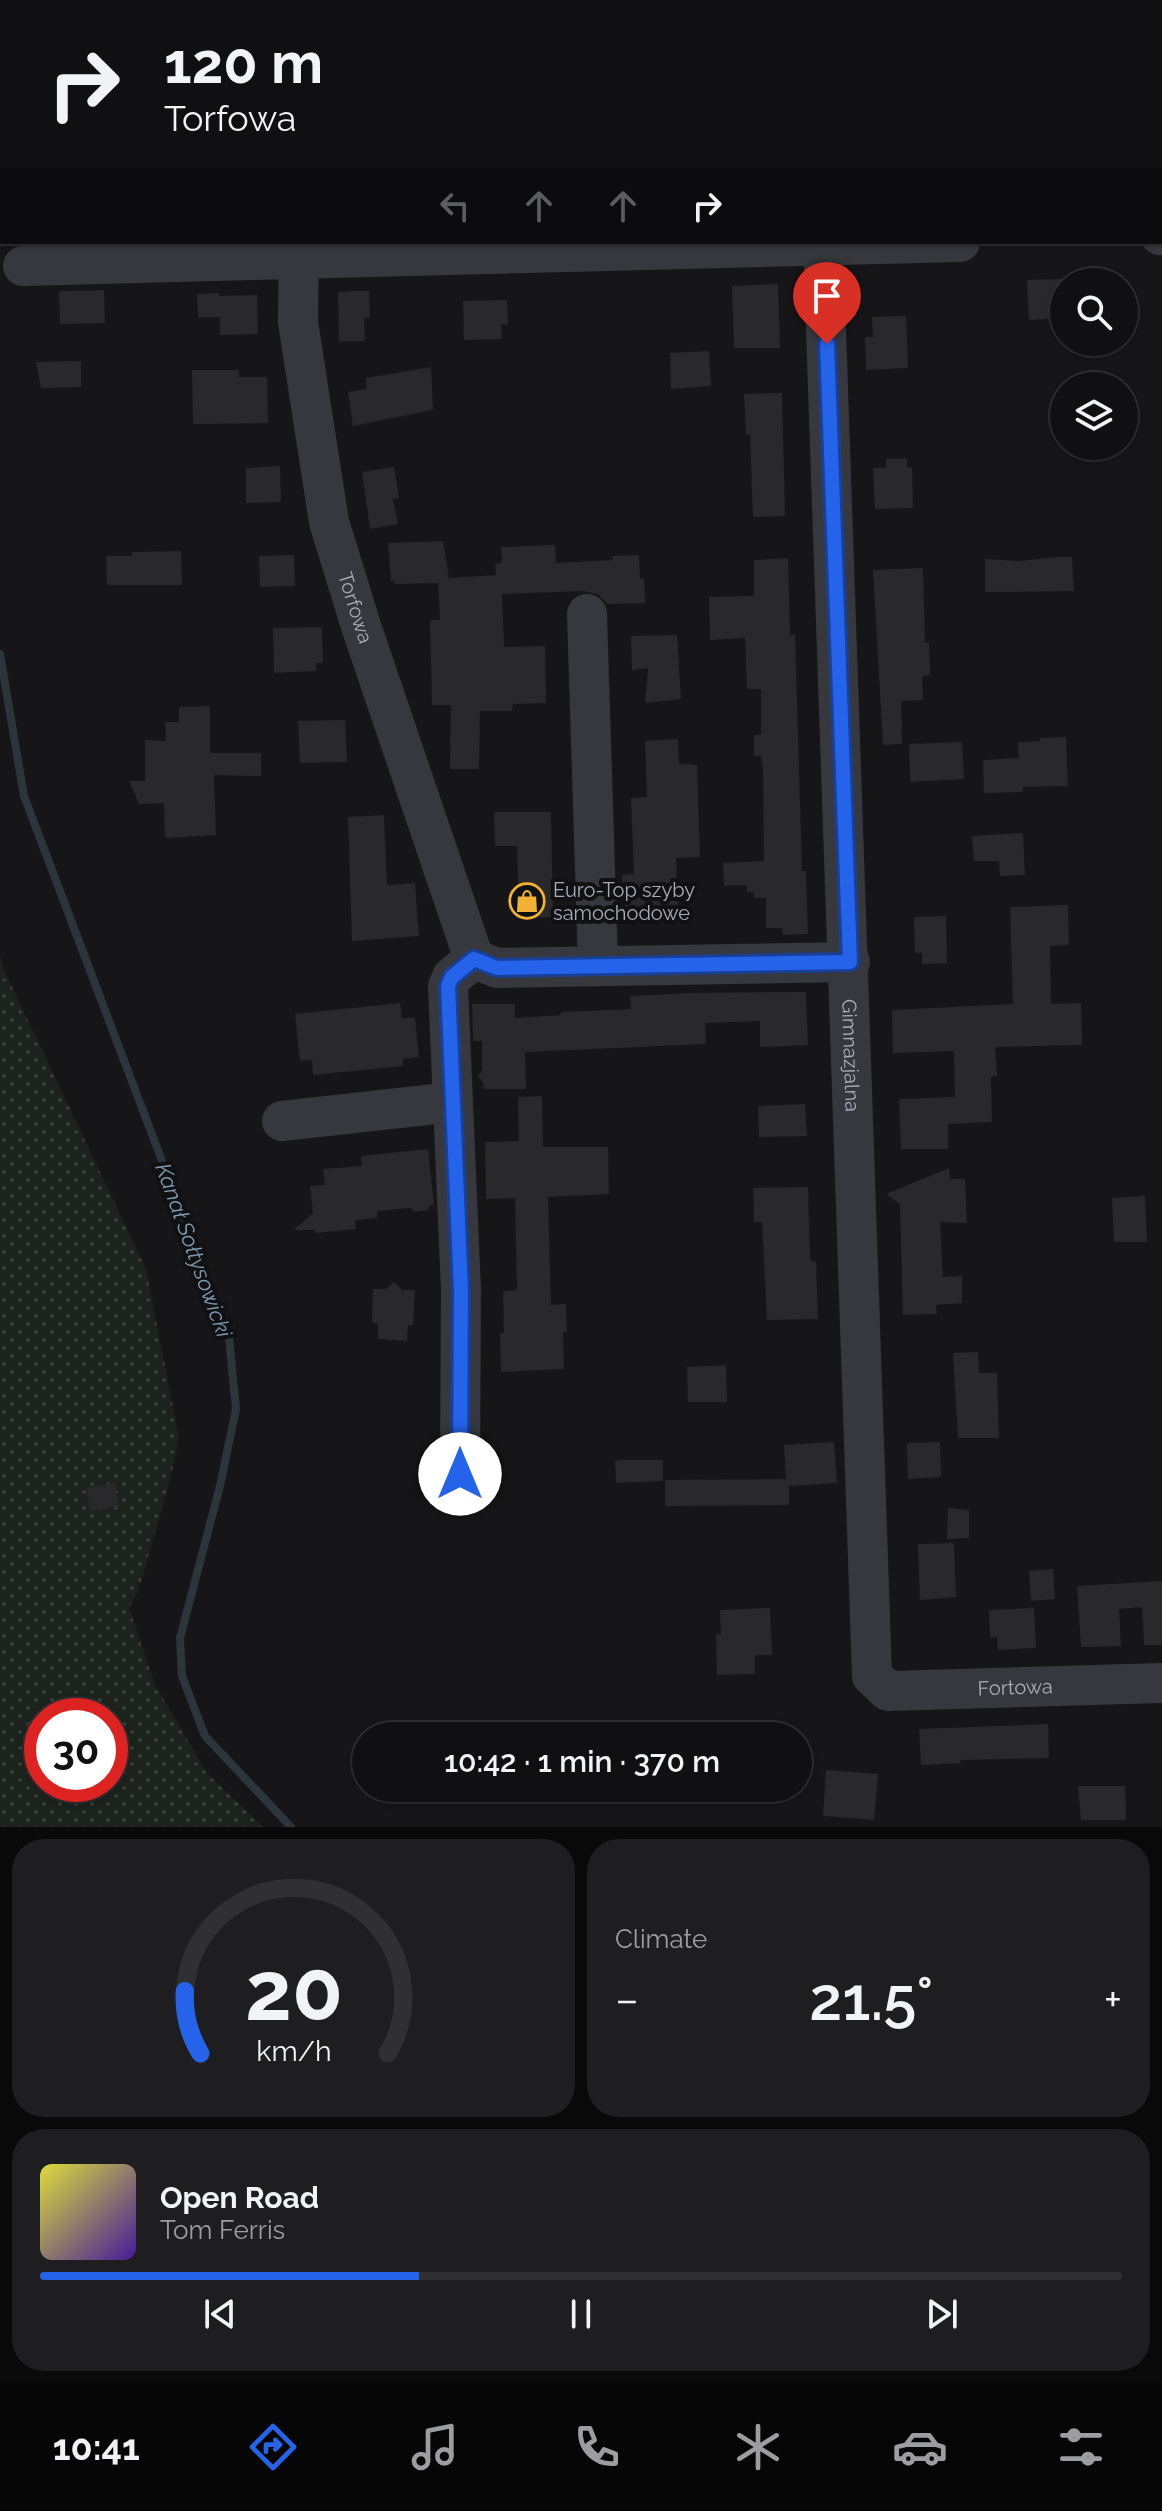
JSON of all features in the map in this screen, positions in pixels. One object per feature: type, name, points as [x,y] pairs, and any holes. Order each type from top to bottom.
[{"type":"street","points":[[23,266],[300,251],[823,244]]},
{"type":"street","name":"Gimnazjalna","points":[[823,244],[850,962],[872,1676]]},
{"type":"street","name":"Torfowa","points":[[300,251],[298,322],[329,522],[474,959]]},
{"type":"street","points":[[587,614],[598,965]]},
{"type":"street","points":[[460,1474],[461,1291],[448,986],[452,977],[474,959],[497,968],[850,962]]},
{"type":"street","points":[[282,1121],[453,1102]]},
{"type":"street","name":"Fortowa","points":[[872,1676],[888,1691],[1162,1683]]},
{"type":"shaded area","points":[[0,955],[3,968],[146,1269],[179,1438],[138,1592],[129,1608],[155,1685],[207,1773],[263,1827],[0,1827]]},
{"type":"building","points":[[1050,279],[1050,319],[1029,320],[1027,280]]},
{"type":"building","points":[[778,284],[780,348],[734,348],[732,286]]},
{"type":"building","points":[[104,290],[105,323],[60,324],[59,291]]},
{"type":"building","points":[[369,291],[370,318],[364,318],[365,341],[339,342],[338,292]]},
{"type":"building","points":[[219,293],[219,296],[257,295],[258,334],[220,335],[220,317],[198,318],[197,294]]},
{"type":"building","points":[[507,300],[508,325],[501,324],[502,339],[464,340],[463,301]]},
{"type":"building","points":[[906,316],[908,368],[866,370],[865,337],[873,337],[872,317]]},
{"type":"building","points":[[709,351],[711,386],[671,389],[670,353]]},
{"type":"building","points":[[81,361],[81,387],[41,388],[36,362]]},
{"type":"building","points":[[431,367],[433,410],[353,426],[348,392],[367,389],[366,378]]},
{"type":"building","points":[[192,370],[239,370],[239,377],[267,377],[268,423],[193,424]]},
{"type":"building","points":[[782,393],[785,516],[753,517],[750,434],[746,435],[744,394]]},
{"type":"building","points":[[907,458],[907,467],[912,468],[913,508],[875,509],[873,468],[886,468],[886,459]]},
{"type":"building","points":[[280,466],[281,502],[246,503],[246,468]]},
{"type":"building","points":[[394,467],[399,498],[393,499],[398,524],[370,529],[362,472]]},
{"type":"building","points":[[443,541],[449,578],[496,575],[495,564],[502,563],[501,547],[555,545],[556,563],[613,560],[612,556],[639,555],[640,579],[644,579],[645,603],[607,604],[598,594],[582,591],[502,594],[504,647],[545,646],[546,703],[513,704],[512,711],[480,711],[479,769],[450,769],[451,705],[432,705],[430,620],[440,620],[438,583],[394,584],[391,581],[388,543]]},
{"type":"building","points":[[181,551],[182,585],[107,585],[106,556]]},
{"type":"building","points":[[294,555],[295,586],[260,587],[259,556]]},
{"type":"building","points":[[1072,557],[1074,591],[985,592],[985,559],[1019,561]]},
{"type":"building","points":[[788,558],[790,635],[795,635],[802,871],[806,871],[808,934],[783,935],[782,928],[766,928],[766,898],[754,898],[754,892],[747,892],[747,885],[724,886],[723,863],[764,861],[763,767],[761,756],[754,756],[754,735],[761,735],[761,689],[747,689],[745,638],[710,640],[709,597],[754,596],[754,560]]},
{"type":"building","points":[[923,568],[925,643],[929,642],[930,675],[922,676],[923,700],[901,701],[902,744],[883,745],[873,570]]},
{"type":"building","points":[[322,627],[323,663],[316,663],[316,671],[274,673],[273,628]]},
{"type":"building","points":[[677,635],[681,699],[645,703],[648,668],[632,670],[631,636]]},
{"type":"building","points":[[210,706],[210,753],[261,753],[261,776],[214,775],[216,835],[165,838],[164,803],[139,804],[129,781],[145,781],[145,740],[166,741],[165,722],[179,722],[179,707]]},
{"type":"building","points":[[345,720],[347,762],[300,763],[298,721]]},
{"type":"building","points":[[1066,737],[1068,786],[1023,787],[1023,792],[984,793],[983,760],[1019,758],[1018,742]]},
{"type":"building","points":[[678,739],[679,764],[697,765],[700,857],[676,858],[678,910],[625,913],[622,875],[634,874],[631,798],[647,797],[645,741]]},
{"type":"building","points":[[962,742],[964,779],[910,782],[909,744]]},
{"type":"building","points":[[494,812],[551,812],[553,917],[519,918],[517,846],[495,846]]},
{"type":"building","points":[[384,815],[387,885],[415,883],[419,936],[352,941],[348,817]]},
{"type":"building","points":[[1023,833],[1025,875],[1000,876],[999,861],[974,861],[972,836]]},
{"type":"building","points":[[1068,905],[1069,945],[1050,946],[1051,1004],[1081,1003],[1082,1045],[995,1047],[997,1076],[991,1077],[992,1122],[948,1124],[948,1149],[901,1149],[899,1099],[955,1097],[954,1051],[893,1053],[892,1010],[1013,1004],[1010,907]]},
{"type":"building","points":[[946,916],[947,963],[922,964],[922,953],[915,953],[914,917]]},
{"type":"building","points":[[806,992],[808,1045],[760,1047],[760,1021],[705,1023],[706,1044],[525,1052],[526,1089],[484,1089],[478,1077],[482,1070],[482,1041],[473,1041],[472,1004],[515,1004],[515,1018],[561,1015],[561,1012],[631,1009],[630,996]]},
{"type":"building","points":[[400,1003],[402,1018],[415,1018],[419,1057],[403,1059],[403,1066],[313,1075],[312,1060],[300,1061],[295,1014]]},
{"type":"building","points":[[542,1096],[543,1147],[608,1147],[609,1194],[548,1197],[551,1305],[566,1304],[564,1369],[501,1372],[503,1291],[517,1290],[515,1198],[486,1199],[485,1142],[519,1141],[518,1097]]},
{"type":"building","points":[[805,1104],[807,1136],[759,1137],[758,1106]]},
{"type":"building","points":[[428,1149],[434,1205],[430,1205],[428,1210],[377,1211],[377,1218],[355,1220],[356,1229],[315,1233],[315,1230],[294,1230],[313,1213],[310,1186],[325,1185],[323,1169],[362,1166],[361,1156]]},
{"type":"building","points":[[949,1168],[950,1179],[965,1179],[967,1223],[940,1222],[943,1277],[962,1276],[962,1303],[936,1305],[937,1314],[903,1315],[900,1204],[886,1194]]},
{"type":"building","points":[[808,1187],[810,1260],[816,1262],[818,1319],[767,1320],[762,1222],[754,1222],[753,1188]]},
{"type":"building","points":[[1145,1196],[1147,1242],[1114,1242],[1112,1198]]},
{"type":"building","points":[[394,1282],[402,1290],[415,1290],[413,1325],[408,1325],[407,1341],[378,1339],[378,1324],[372,1323],[373,1289],[386,1289]]},
{"type":"building","points":[[978,1352],[979,1373],[997,1373],[999,1438],[958,1438],[953,1353]]},
{"type":"building","points":[[726,1365],[727,1402],[688,1402],[687,1367]]},
{"type":"building","points":[[834,1442],[837,1483],[789,1486],[789,1505],[665,1506],[665,1480],[786,1479],[784,1445]]},
{"type":"building","points":[[940,1442],[941,1477],[908,1479],[907,1443]]},
{"type":"building","points":[[663,1460],[663,1481],[616,1483],[615,1461]]},
{"type":"building","points":[[115,1483],[119,1507],[90,1511],[86,1488]]},
{"type":"building","points":[[948,1508],[969,1510],[969,1538],[947,1539]]},
{"type":"building","points":[[954,1543],[956,1597],[920,1600],[918,1544]]},
{"type":"building","points":[[1053,1569],[1055,1599],[1031,1601],[1029,1571]]},
{"type":"building","points":[[1162,1581],[1162,1645],[1144,1645],[1142,1607],[1119,1609],[1121,1646],[1081,1647],[1077,1586]]},
{"type":"building","points":[[770,1608],[772,1655],[755,1655],[755,1674],[717,1675],[716,1634],[721,1634],[720,1610]]},
{"type":"building","points":[[1034,1608],[1036,1648],[998,1650],[997,1637],[990,1638],[989,1610]]},
{"type":"building","points":[[1048,1724],[1049,1758],[960,1760],[961,1763],[921,1765],[919,1729]]},
{"type":"building","points":[[826,1770],[878,1774],[874,1820],[823,1816]]},
{"type":"building","points":[[1078,1786],[1125,1786],[1126,1820],[1081,1820]]},
{"type":"waterway","name":"Kanał Sołtysowicki","points":[[0,654],[24,796],[229,1338],[236,1409],[220,1486],[180,1638],[182,1676],[205,1736],[291,1827]]},
{"type":"place","name":"Euro-Top szyby samochodowe","points":[[527,901]]},
{"type":"route","points":[[460,1474],[461,1291],[448,986],[452,977],[474,959],[497,968],[850,962],[827,344]]}]
